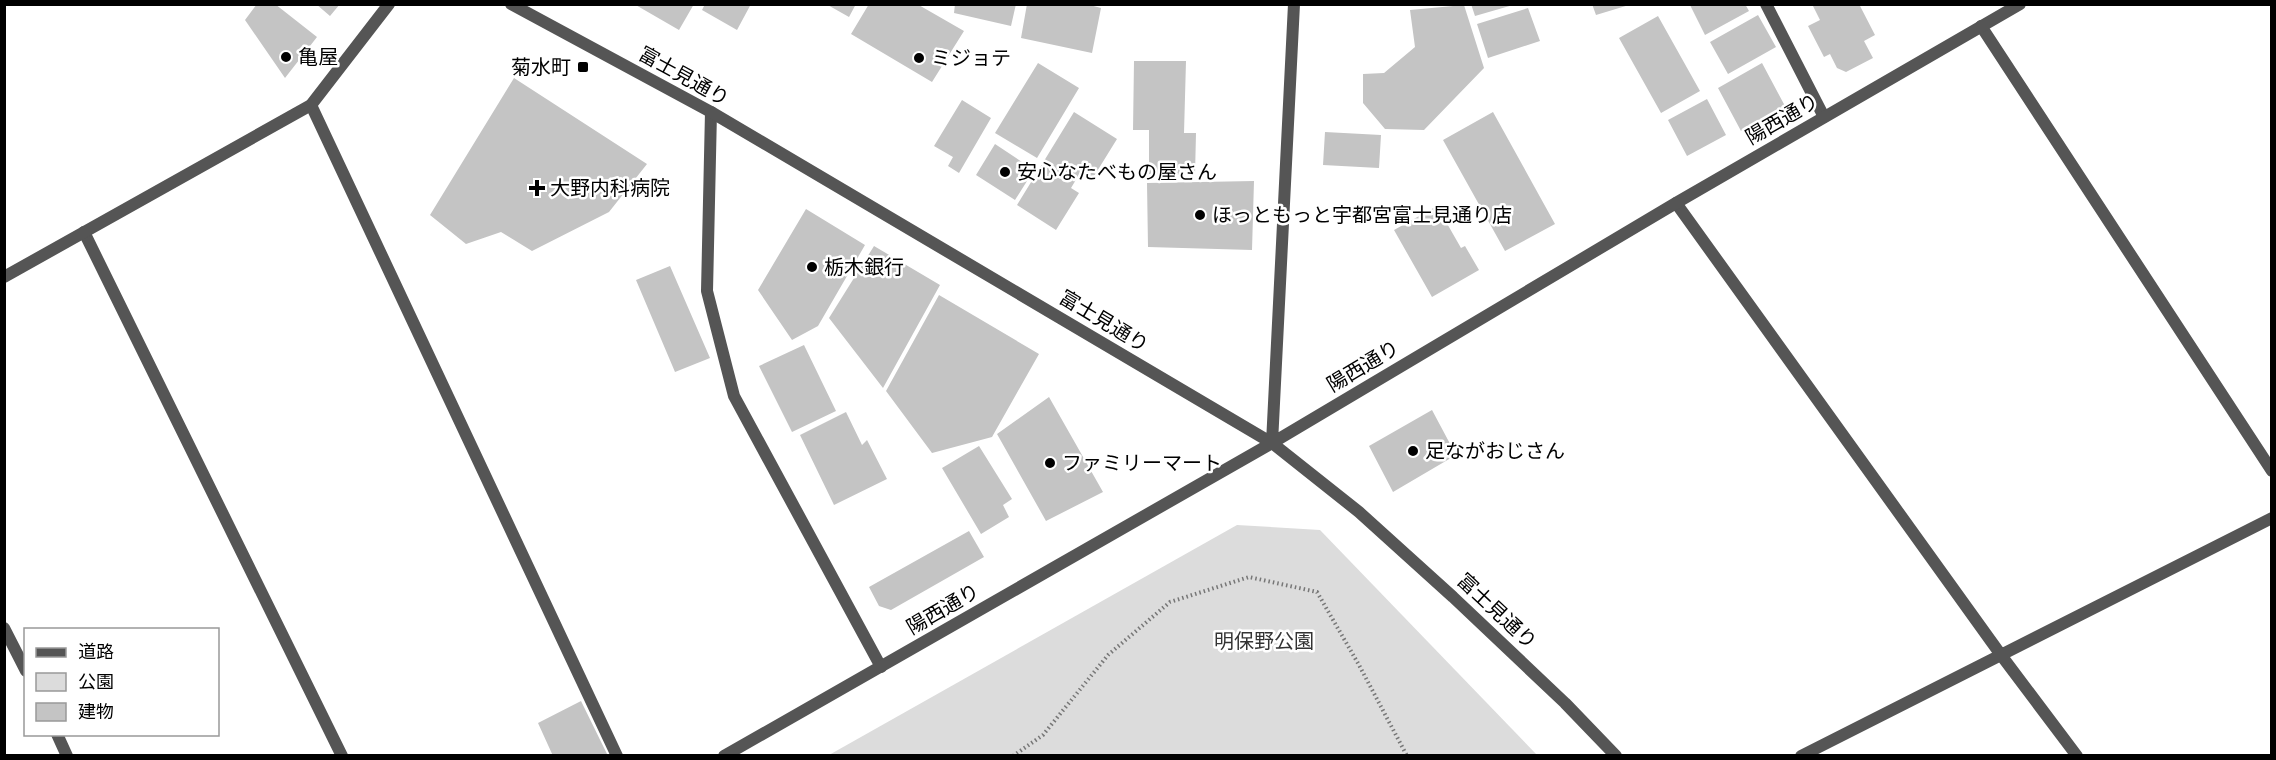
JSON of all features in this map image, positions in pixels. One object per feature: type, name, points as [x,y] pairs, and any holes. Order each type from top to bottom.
[{"type":"street","points":[[4,277],[310,105],[389,4]]},
{"type":"street","name":"富士見通り","points":[[511,4],[711,112],[1272,443],[1359,512],[1436,581],[1565,703],[1616,756]]},
{"type":"street","points":[[1272,443],[1294,4]]},
{"type":"street","points":[[1766,4],[1824,117]]},
{"type":"street","name":"陽西通り","points":[[724,756],[1272,443],[1676,203],[2020,4]]},
{"type":"street","points":[[1981,26],[2271,471]]},
{"type":"street","points":[[310,105],[617,756]]},
{"type":"street","points":[[711,112],[707,291],[734,396],[881,667]]},
{"type":"street","points":[[1676,203],[2001,655],[2077,756]]},
{"type":"street","points":[[84,232],[342,756]]},
{"type":"street","points":[[1801,756],[2271,518]]},
{"type":"street","points":[[4,628],[24,667]]},
{"type":"street","points":[[57,736],[67,756]]},
{"type":"path","points":[[1013,756],[1043,735],[1108,655],[1170,602],[1249,577],[1317,592],[1407,756]]},
{"type":"green space","name":"明保野公園","points":[[1237,525],[1320,530],[1537,755],[829,755]]},
{"type":"building","name":"亀屋","points":[[257,4],[275,4],[317,37],[285,78],[245,20]]},
{"type":"building","points":[[316,4],[340,4],[330,16]]},
{"type":"building","points":[[634,4],[694,4],[679,30]]},
{"type":"building","points":[[705,4],[751,4],[737,30],[702,10]]},
{"type":"building","points":[[826,4],[856,4],[849,17]]},
{"type":"building","name":"ミジョテ","points":[[869,4],[917,4],[964,31],[932,82],[851,34]]},
{"type":"building","points":[[955,4],[1016,4],[1011,26],[954,13]]},
{"type":"building","points":[[1027,4],[1086,4],[1101,8],[1092,53],[1021,38]]},
{"type":"building","points":[[1471,4],[1513,4],[1513,5],[1475,16]]},
{"type":"building","points":[[1592,4],[1628,4],[1629,5],[1596,15]]},
{"type":"building","points":[[1745,4],[1749,11],[1705,35],[1690,5]]},
{"type":"building","points":[[1812,4],[1859,4],[1875,35],[1864,41],[1873,58],[1846,72],[1837,68],[1830,54],[1824,57],[1808,26],[1820,20]]},
{"type":"building","points":[[1464,5],[1484,68],[1424,130],[1385,129],[1363,103],[1363,74],[1384,73],[1415,47],[1410,10]]},
{"type":"building","points":[[1528,8],[1540,41],[1488,58],[1477,24]]},
{"type":"building","points":[[1758,15],[1776,47],[1728,74],[1710,42]]},
{"type":"building","points":[[1658,16],[1700,91],[1661,113],[1619,38]]},
{"type":"building","points":[[1134,61],[1186,61],[1184,133],[1196,133],[1195,175],[1149,174],[1149,130],[1133,130]]},
{"type":"building","points":[[1038,63],[1079,88],[1037,158],[995,133]]},
{"type":"building","points":[[1762,63],[1785,106],[1741,131],[1718,88]]},
{"type":"building","name":"大野内科病院","points":[[514,78],[647,164],[609,212],[532,251],[501,232],[466,244],[430,215]]},
{"type":"building","points":[[1707,99],[1726,135],[1687,156],[1668,120]]},
{"type":"building","points":[[962,100],[991,118],[959,173],[948,166],[953,157],[934,146]]},
{"type":"building","points":[[1074,112],[1117,139],[1091,181],[1080,173],[1071,188],[1079,193],[1056,230],[1017,205]]},
{"type":"building","points":[[1493,112],[1555,224],[1505,251],[1443,140]]},
{"type":"building","points":[[1325,132],[1381,135],[1379,168],[1323,165]]},
{"type":"building","name":"安心なたべもの屋さん","points":[[995,144],[1034,170],[1015,200],[976,175]]},
{"type":"building","name":"ほっともっと宇都宮富士見通り店","points":[[1254,181],[1252,250],[1148,247],[1147,183]]},
{"type":"building","points":[[1437,206],[1461,248],[1465,246],[1479,270],[1432,297],[1394,230]]},
{"type":"building","name":"栃木銀行","points":[[806,209],[865,245],[818,326],[792,340],[758,290]]},
{"type":"building","points":[[874,246],[940,285],[883,388],[829,318]]},
{"type":"building","points":[[670,266],[710,358],[675,372],[636,280]]},
{"type":"building","points":[[939,295],[1039,354],[992,437],[932,453],[886,391]]},
{"type":"building","points":[[804,345],[836,411],[792,432],[759,366]]},
{"type":"building","name":"ファミリーマート","points":[[1049,397],[1103,492],[1046,521],[997,434]]},
{"type":"building","name":"足ながおじさん","points":[[1432,410],[1456,455],[1393,492],[1369,446]]},
{"type":"building","points":[[846,412],[862,445],[867,440],[887,479],[834,505],[800,435]]},
{"type":"building","points":[[979,446],[1012,499],[1003,505],[1009,517],[981,534],[942,468]]},
{"type":"building","points":[[969,531],[984,557],[891,610],[879,606],[869,587]]},
{"type":"building","points":[[581,701],[608,756],[553,756],[538,723]]},
{"type":"place","name":"亀屋","points":[[286,57]]},
{"type":"place","name":"ミジョテ","points":[[919,58]]},
{"type":"place","name":"菊水町","points":[[583,67]]},
{"type":"place","name":"安心なたべもの屋さん","points":[[1005,172]]},
{"type":"place","name":"大野内科病院","points":[[537,188]]},
{"type":"place","name":"ほっともっと宇都宮富士見通り店","points":[[1200,215]]},
{"type":"place","name":"栃木銀行","points":[[812,267]]},
{"type":"place","name":"足ながおじさん","points":[[1413,451]]},
{"type":"place","name":"ファミリーマート","points":[[1050,463]]}]
